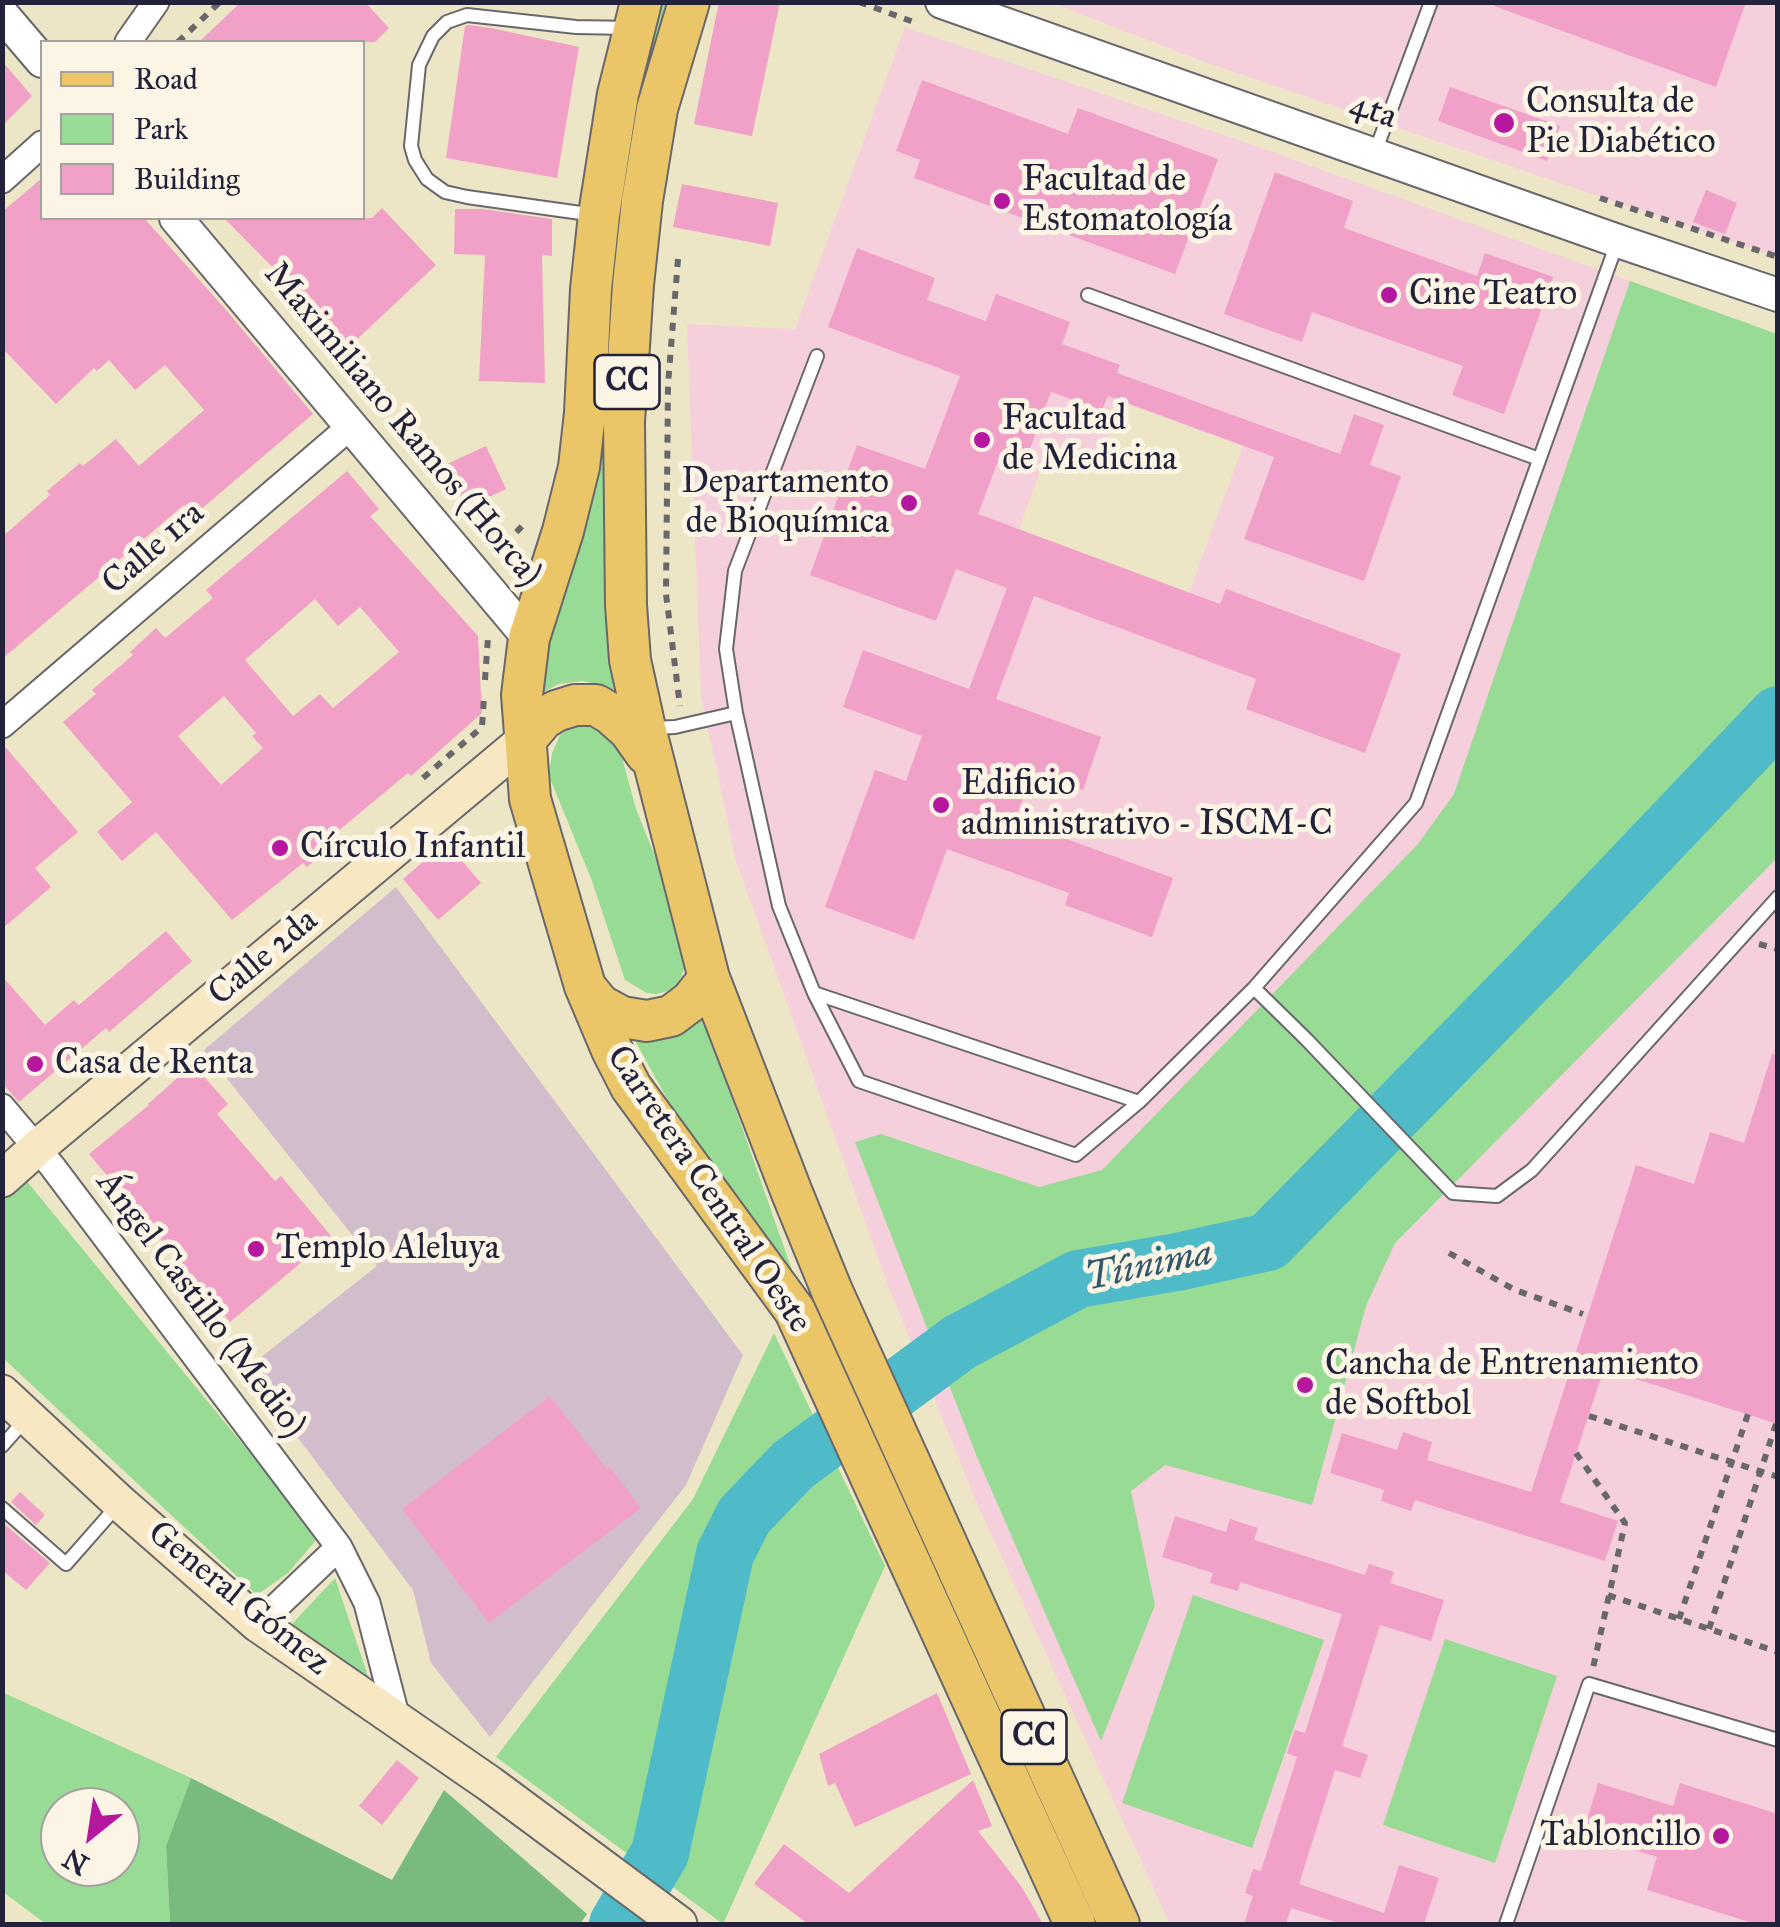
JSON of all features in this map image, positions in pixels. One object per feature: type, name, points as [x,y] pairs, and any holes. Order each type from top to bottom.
[{"type":"main road","name":"Carretera Central Oeste","points":[[689,2],[657,109],[633,285],[624,422],[630,660],[653,737],[709,978],[763,1120],[832,1291],[1119,1924]]},
{"type":"main road","name":"Carretera Central Oeste","points":[[637,15],[618,94],[599,216],[579,467],[564,531],[528,638],[522,695],[530,799],[585,986],[612,1050],[632,1088],[795,1311],[1075,1924]]},
{"type":"main road","points":[[526,739],[543,719],[575,706],[596,706],[653,737]]},
{"type":"main road","name":"Calle 2da","points":[[2,1180],[526,739]]},
{"type":"main road","points":[[585,986],[600,1005],[622,1018],[647,1021],[671,1016],[691,1001],[709,978]]},
{"type":"main road","name":"General Gómez","points":[[15,1406],[258,1624],[490,1784],[679,1924]]},
{"type":"street","points":[[129,40],[156,2]]},
{"type":"street","name":"4ta","points":[[942,2],[1002,18],[1374,154],[1778,295]]},
{"type":"street","points":[[2,14],[40,58]]},
{"type":"street","points":[[2,180],[40,146]]},
{"type":"street","name":"Maximiliano Ramos (Horca)","points":[[178,220],[528,638]]},
{"type":"street","name":"Calle 1ra","points":[[2,725],[351,426]]},
{"type":"street","name":"Ángel Castillo (Medio)","points":[[2,1107],[38,1147],[339,1547],[367,1604],[397,1720]]},
{"type":"street","points":[[258,1624],[339,1547]]},
{"type":"lane","points":[[1374,154],[1431,2]]},
{"type":"lane","points":[[599,216],[467,198],[445,192],[427,179],[410,146],[419,65],[433,36],[447,22],[467,15],[576,27],[637,15]]},
{"type":"lane","points":[[817,356],[735,571],[726,649],[736,712],[780,906],[814,993],[859,1082],[1076,1155],[1139,1102],[1254,988],[1416,803],[1618,241]]},
{"type":"lane","points":[[1088,295],[1540,459]]},
{"type":"lane","points":[[653,737],[736,712]]},
{"type":"lane","points":[[1254,988],[1453,1193],[1496,1196],[1532,1170],[1778,897]]},
{"type":"lane","points":[[814,993],[1139,1102]]},
{"type":"lane","points":[[2,1446],[15,1406]]},
{"type":"lane","points":[[2,1508],[66,1564],[120,1503]]},
{"type":"lane","points":[[1506,1924],[1589,1684],[1778,1740]]},
{"type":"path","points":[[180,40],[220,2]]},
{"type":"path","points":[[653,737],[666,594],[668,385],[678,260]]},
{"type":"path","points":[[423,778],[482,727],[489,624]]},
{"type":"path","points":[[1449,1252],[1515,1290],[1583,1314]]},
{"type":"path","points":[[1679,1619],[1748,1414]]},
{"type":"path","points":[[1589,1416],[1778,1477]]},
{"type":"path","points":[[1709,1629],[1776,1424]]},
{"type":"path","points":[[1576,1453],[1625,1524],[1589,1684]]},
{"type":"path","points":[[1608,1595],[1778,1652]]},
{"type":"shaded area","points":[[1053,3],[1777,3],[1777,257],[1199,60]]},
{"type":"shaded area","points":[[905,27],[1253,145],[1777,334],[1777,1924],[1170,1924],[977,1503],[888,1285],[736,861],[701,696],[687,324],[795,329]],"holes":[[[1121,402],[1243,446],[1189,593],[1019,529],[1048,450],[1097,468]]]},
{"type":"shaded area","points":[[396,887],[743,1355],[686,1485],[490,1737],[431,1663],[413,1590],[246,1369],[377,1266],[204,1050]]},
{"type":"green space","points":[[654,3],[671,3],[621,698],[601,685],[582,681],[558,684],[539,695],[607,251]]},
{"type":"green space","points":[[1630,281],[1777,334],[1777,858],[1395,1243],[1366,1306],[1312,1505],[1165,1465],[1131,1491],[1155,1605],[1101,1741],[977,1457],[855,1142],[881,1134],[1039,1187],[1102,1170],[1418,844],[1454,794]]},
{"type":"green space","points":[[572,726],[591,726],[604,733],[621,754],[684,948],[681,977],[667,991],[647,993],[625,980],[592,881],[549,776],[552,753],[560,735]]},
{"type":"green space","points":[[703,1016],[792,1270],[678,1118],[633,1037]]},
{"type":"green space","points":[[2,1151],[319,1537],[288,1573],[257,1595],[3,1358]]},
{"type":"green space","points":[[774,1333],[885,1566],[723,1924],[496,1757],[693,1499]]},
{"type":"green space","points":[[335,1578],[371,1685],[291,1625]]},
{"type":"green space","points":[[1193,1595],[1324,1640],[1252,1848],[1122,1803]]},
{"type":"green space","points":[[1445,1639],[1557,1676],[1495,1863],[1383,1825]]},
{"type":"green space","points":[[2,1692],[191,1778],[166,1846],[170,1924],[46,1924],[3,1892]]},
{"type":"green space","points":[[191,1778],[392,1880],[444,1790],[587,1914],[580,1924],[170,1924],[166,1846]]},
{"type":"building","points":[[241,2],[365,2],[389,28],[375,42],[201,40]]},
{"type":"building","points":[[719,2],[780,2],[752,136],[694,124]]},
{"type":"building","points":[[1495,2],[1746,2],[1716,87],[1494,6]]},
{"type":"building","points":[[468,25],[579,47],[557,178],[446,158]]},
{"type":"building","points":[[2,61],[32,96],[2,126]]},
{"type":"building","points":[[922,80],[1068,134],[1078,108],[1218,159],[1175,274],[914,178],[920,160],[896,151]]},
{"type":"building","points":[[1450,87],[1560,126],[1547,161],[1438,121]]},
{"type":"building","name":"Cine Teatro","points":[[1275,172],[1353,201],[1344,228],[1477,276],[1485,253],[1553,277],[1504,414],[1452,395],[1463,366],[1312,312],[1302,342],[1224,314]]},
{"type":"building","points":[[40,180],[40,220],[146,220],[313,414],[193,516],[184,505],[2,659],[2,537],[50,495],[47,491],[116,439],[139,466],[204,410],[165,365],[135,390],[109,360],[97,371],[94,368],[56,404],[2,348],[2,212]]},
{"type":"building","points":[[682,184],[778,203],[770,246],[673,227]]},
{"type":"building","points":[[1706,190],[1737,203],[1725,234],[1693,222]]},
{"type":"building","points":[[382,208],[436,265],[350,346],[226,220],[365,220]]},
{"type":"building","points":[[455,209],[552,219],[552,256],[542,255],[545,383],[479,381],[485,255],[454,254]]},
{"type":"building","points":[[857,248],[935,278],[927,300],[986,321],[996,294],[1070,322],[1062,344],[1120,365],[1117,373],[1340,454],[1354,414],[1384,425],[1370,465],[1401,476],[1364,581],[1244,539],[1274,457],[1108,396],[1102,410],[1051,392],[1024,465],[1000,456],[978,514],[1220,604],[1226,589],[1401,654],[1365,753],[1246,709],[1256,679],[1034,596],[996,699],[1101,737],[1083,790],[1033,771],[1015,820],[1173,878],[1152,937],[1065,905],[1069,893],[947,849],[914,940],[825,907],[875,770],[906,781],[922,736],[843,707],[863,650],[969,689],[1007,588],[956,569],[936,621],[810,575],[857,445],[925,469],[960,376],[828,327]]},
{"type":"building","points":[[486,446],[506,489],[465,508],[445,465]]},
{"type":"building","points":[[347,471],[379,509],[370,516],[478,636],[482,713],[411,776],[408,773],[326,841],[331,847],[307,867],[303,863],[232,920],[156,832],[122,861],[97,832],[132,802],[63,722],[96,694],[92,690],[133,655],[130,652],[156,628],[165,638],[213,598],[206,590]],"holes":[[[315,599],[338,626],[360,607],[399,652],[333,708],[320,694],[293,716],[245,660]],[[224,696],[256,733],[252,736],[263,748],[221,785],[178,736]]]},
{"type":"building","points":[[2,743],[78,832],[35,868],[51,887],[2,929]]},
{"type":"building","points":[[446,842],[481,883],[438,920],[403,879]]},
{"type":"building","points":[[166,931],[192,961],[19,1102],[2,1083],[2,976],[45,1025],[74,1000],[79,1005]]},
{"type":"building","points":[[1772,1054],[1778,1055],[1778,1424],[1604,1369],[1560,1502],[1618,1521],[1605,1561],[1415,1500],[1411,1511],[1381,1501],[1384,1490],[1330,1473],[1342,1433],[1397,1450],[1403,1432],[1432,1442],[1427,1460],[1531,1492],[1636,1165],[1694,1184],[1710,1132],[1744,1143]]},
{"type":"building","points":[[193,1064],[228,1104],[217,1114],[275,1181],[281,1176],[332,1237],[230,1322],[89,1154]]},
{"type":"building","points":[[550,1396],[641,1508],[489,1623],[402,1509]]},
{"type":"building","points":[[20,1492],[45,1515],[36,1525],[11,1502]]},
{"type":"building","points":[[1175,1516],[1226,1532],[1230,1519],[1258,1528],[1254,1540],[1365,1575],[1369,1564],[1394,1572],[1390,1583],[1444,1600],[1431,1641],[1380,1625],[1342,1746],[1368,1755],[1360,1778],[1335,1770],[1299,1884],[1384,1913],[1399,1865],[1439,1878],[1424,1924],[1342,1924],[1291,1908],[1286,1924],[1244,1924],[1253,1896],[1245,1893],[1253,1869],[1261,1871],[1297,1757],[1287,1753],[1295,1730],[1305,1733],[1342,1614],[1240,1582],[1238,1591],[1210,1583],[1213,1573],[1162,1557]]},
{"type":"building","points":[[2,1522],[50,1563],[26,1590],[2,1570]]},
{"type":"building","points":[[937,1693],[971,1774],[855,1827],[835,1783],[828,1786],[819,1754]]},
{"type":"building","points":[[397,1760],[419,1778],[382,1825],[359,1806]]},
{"type":"building","points":[[973,1780],[992,1826],[978,1831],[1021,1886],[1043,1924],[808,1924],[754,1884],[784,1844],[849,1893]]},
{"type":"building","name":"Tabloncillo","points":[[1598,1783],[1673,1806],[1680,1783],[1778,1814],[1778,1924],[1756,1924],[1647,1890],[1657,1857],[1583,1834]]},
{"type":"waterway","name":"Tíinima","points":[[618,1924],[660,1853],[725,1554],[744,1516],[793,1465],[960,1342],[1078,1279],[1268,1242],[1778,715]]},
{"type":"waterway","points":[[623,1918],[632,1924]]},
{"type":"place","name":"Consulta de Pie Diabético","points":[[1504,123]]},
{"type":"place","name":"Facultad de Estomatología","points":[[1002,201]]},
{"type":"place","name":"Cine Teatro","points":[[1389,295]]},
{"type":"place","name":"Facultad de Medicina","points":[[982,440]]},
{"type":"place","name":"Departamento de Bioquímica","points":[[909,503]]},
{"type":"place","name":"Edificio administrativo - ISCM-C","points":[[941,805]]},
{"type":"place","name":"Círculo Infantil","points":[[280,848]]},
{"type":"place","name":"Casa de Renta","points":[[35,1064]]},
{"type":"place","name":"Templo Aleluya","points":[[256,1249]]},
{"type":"place","name":"Cancha de Entrenamiento de Softbol","points":[[1305,1385]]},
{"type":"place","name":"Tabloncillo","points":[[1721,1836]]}]
